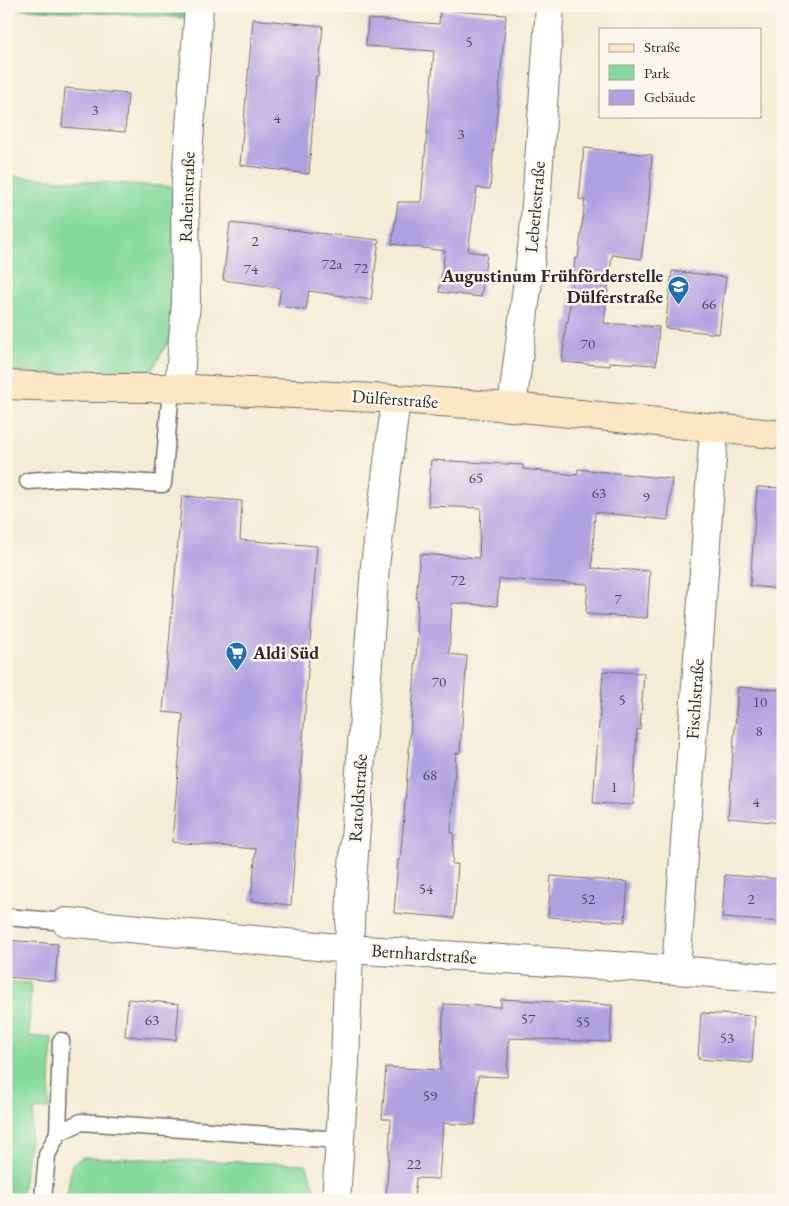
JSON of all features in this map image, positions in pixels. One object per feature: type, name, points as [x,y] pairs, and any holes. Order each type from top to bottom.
[{"type":"main road","name":"Dülferstraße","points":[[6,385],[175,388],[396,398],[512,407],[783,435]]},
{"type":"street","name":"Raheinstraße","points":[[175,388],[186,303],[186,195],[199,6]]},
{"type":"street","name":"Leberlestraße","points":[[512,407],[534,232],[550,6]]},
{"type":"street","name":"Ratoldstraße","points":[[336,1200],[345,1063],[350,895],[375,566],[396,398]]},
{"type":"street","name":"Fischlstraße","points":[[676,970],[714,429]]},
{"type":"street","name":"Bernhardstraße","points":[[66,922],[348,949],[676,970],[783,979]]},
{"type":"lane","points":[[28,480],[70,478],[163,484],[175,388]]},
{"type":"lane","points":[[6,917],[66,922]]},
{"type":"lane","points":[[43,1200],[47,1155],[58,1133],[61,1041]]},
{"type":"lane","points":[[58,1133],[81,1122],[340,1140]]},
{"type":"green space","points":[[6,6],[186,6],[186,18],[6,8]]},
{"type":"green space","points":[[6,176],[174,187],[171,337],[152,370],[66,375],[6,372]]},
{"type":"green space","points":[[6,982],[31,983],[29,1036],[52,1038],[49,1109],[34,1110],[21,1200],[6,1200]]},
{"type":"green space","points":[[83,1157],[306,1164],[315,1189],[314,1200],[66,1200],[72,1164]]},
{"type":"building","points":[[440,10],[506,15],[490,189],[477,188],[468,251],[487,254],[481,297],[439,292],[445,251],[392,244],[398,202],[421,202],[434,51],[366,46],[368,19],[439,24]]},
{"type":"building","points":[[253,19],[323,26],[318,76],[316,76],[309,174],[240,165]]},
{"type":"building","points":[[65,88],[128,94],[125,132],[62,127]]},
{"type":"building","points":[[584,148],[652,155],[649,200],[641,259],[612,255],[604,323],[659,327],[656,365],[610,362],[610,366],[562,362],[575,258],[578,259],[585,200],[579,199]]},
{"type":"building","points":[[230,223],[379,240],[371,300],[309,291],[306,310],[278,306],[281,288],[223,280]]},
{"type":"building","points":[[672,271],[726,277],[719,334],[665,328]]},
{"type":"building","points":[[431,460],[523,465],[523,469],[577,475],[578,469],[672,479],[668,520],[595,512],[592,568],[650,571],[647,618],[586,614],[588,584],[499,579],[497,606],[452,603],[449,654],[467,656],[460,753],[456,753],[451,833],[454,833],[452,864],[458,864],[454,918],[394,913],[398,860],[400,860],[403,829],[418,631],[416,631],[418,600],[416,600],[420,554],[479,558],[481,508],[428,506]]},
{"type":"building","points":[[757,487],[783,488],[783,589],[750,586]]},
{"type":"building","name":"Aldi Süd","points":[[182,496],[242,501],[240,540],[317,546],[291,905],[251,901],[256,849],[172,842],[183,714],[163,712]]},
{"type":"building","points":[[603,671],[644,673],[640,730],[637,729],[633,805],[593,803]]},
{"type":"building","points":[[738,687],[783,690],[783,823],[728,818]]},
{"type":"building","points":[[725,875],[781,879],[780,888],[783,888],[783,922],[722,918]]},
{"type":"building","points":[[551,876],[628,882],[625,922],[548,917]]},
{"type":"building","points":[[6,940],[58,944],[55,981],[6,977]]},
{"type":"building","points":[[128,999],[179,1004],[176,1040],[125,1036]]},
{"type":"building","points":[[501,999],[612,1005],[610,1042],[509,1038],[507,1077],[478,1076],[475,1125],[443,1123],[439,1179],[416,1178],[414,1200],[386,1200],[391,1119],[382,1119],[386,1067],[440,1070],[444,1004],[501,1007]]},
{"type":"building","points":[[701,1013],[755,1016],[752,1063],[698,1059]]},
{"type":"place","name":"Augustinum Frühförderstelle Dülferstraße","points":[[679,305]]},
{"type":"place","name":"Aldi Süd","points":[[237,672]]}]
